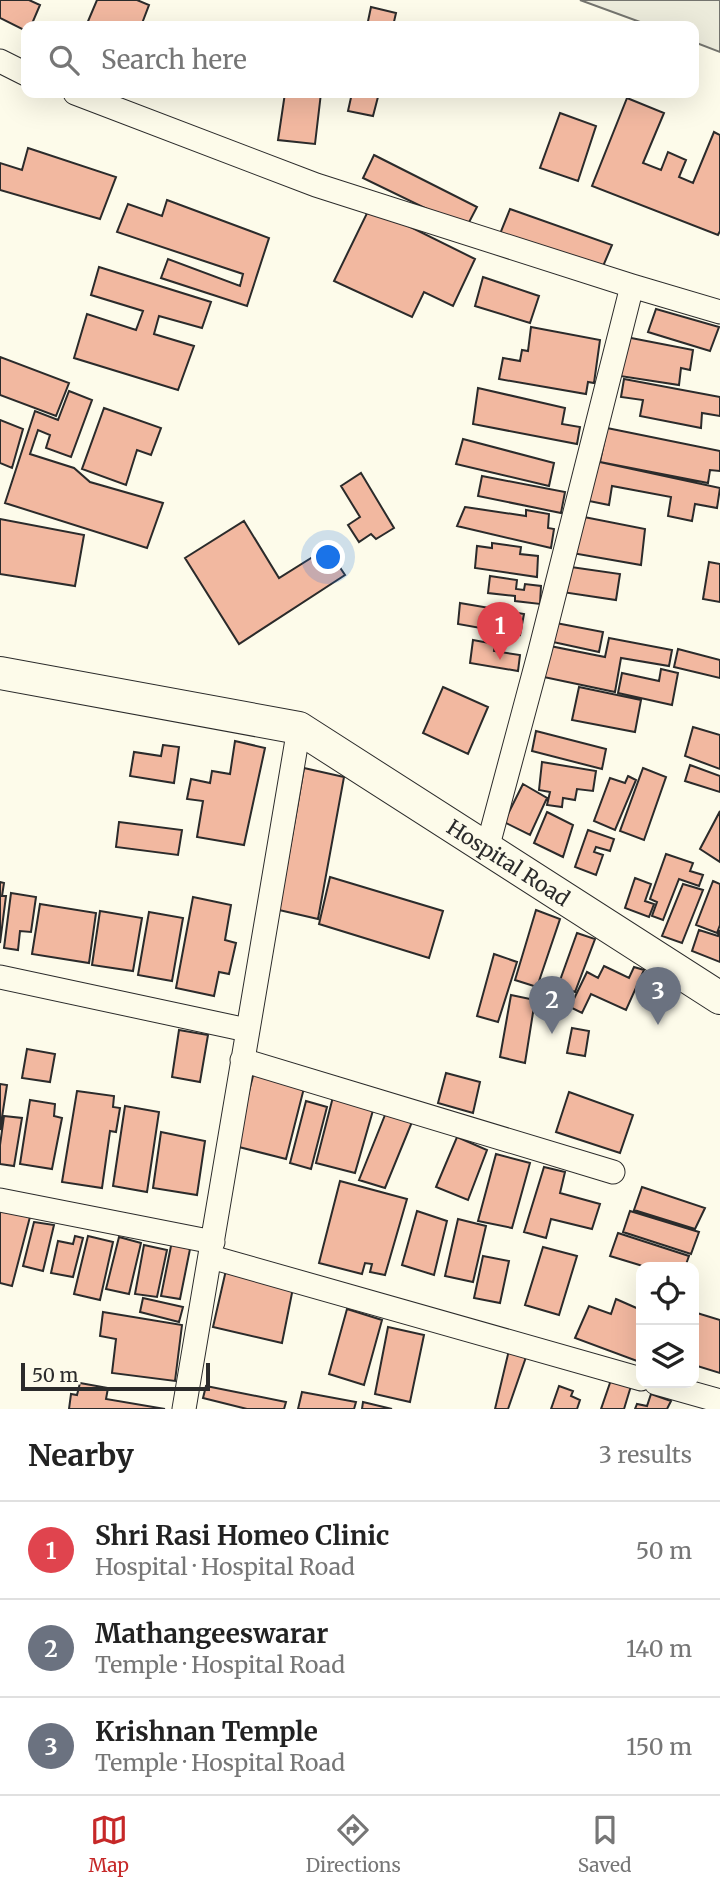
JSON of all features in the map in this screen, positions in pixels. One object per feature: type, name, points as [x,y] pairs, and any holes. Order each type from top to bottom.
[{"type":"main road","points":[[0,673],[299,728]]},
{"type":"main road","name":"Hospital Road","points":[[299,728],[720,998]]},
{"type":"street","points":[[0,61],[21,72]]},
{"type":"street","points":[[88,98],[316,185],[720,312]]},
{"type":"street","points":[[487,849],[544,638],[632,286]]},
{"type":"street","points":[[184,1409],[299,728]]},
{"type":"street","points":[[0,977],[247,1030]]},
{"type":"street","points":[[242,1060],[613,1172]]},
{"type":"street","points":[[0,1200],[212,1249],[636,1377]]},
{"type":"street","points":[[674,1388],[720,1401]]},
{"type":"shaded area","points":[[580,0],[720,0],[720,52],[699,44],[699,21],[637,21]]},
{"type":"building","points":[[0,0],[29,0],[40,5],[33,21],[21,21],[21,28],[0,18]]},
{"type":"building","points":[[97,0],[137,0],[149,5],[143,21],[88,21]]},
{"type":"building","points":[[371,7],[396,13],[394,21],[368,21]]},
{"type":"building","points":[[284,98],[320,98],[315,144],[278,140]]},
{"type":"building","points":[[351,98],[378,98],[373,116],[348,111]]},
{"type":"building","points":[[627,98],[664,113],[643,163],[661,170],[668,152],[686,160],[679,177],[693,183],[714,132],[720,135],[718,235],[592,186]]},
{"type":"building","points":[[560,113],[596,126],[578,181],[540,168]]},
{"type":"building","points":[[28,148],[116,177],[100,219],[0,190],[0,163],[22,170]]},
{"type":"building","points":[[374,155],[477,207],[466,228],[363,178]]},
{"type":"building","points":[[167,200],[269,238],[247,306],[161,278],[168,259],[240,286],[243,274],[117,232],[128,204],[162,216]]},
{"type":"building","points":[[370,207],[475,259],[453,306],[424,292],[412,317],[334,281]]},
{"type":"building","points":[[510,209],[612,245],[601,271],[500,234]]},
{"type":"building","points":[[99,267],[211,302],[202,328],[159,316],[154,334],[194,346],[178,390],[74,358],[87,314],[136,330],[143,311],[91,295]]},
{"type":"building","points":[[483,277],[539,296],[530,323],[475,306]]},
{"type":"building","points":[[656,309],[719,327],[710,351],[648,332]]},
{"type":"building","points":[[531,327],[600,340],[594,383],[588,382],[586,394],[499,379],[503,358],[520,361],[522,350],[528,351]]},
{"type":"building","points":[[626,337],[693,350],[690,370],[681,368],[679,385],[620,376]]},
{"type":"building","points":[[0,357],[69,383],[56,416],[0,395]]},
{"type":"building","points":[[624,379],[720,397],[720,416],[702,413],[701,428],[640,416],[643,400],[621,397]]},
{"type":"building","points":[[478,388],[565,408],[562,424],[580,427],[577,444],[473,424]]},
{"type":"building","points":[[69,391],[92,400],[71,457],[46,448],[50,435],[38,430],[30,454],[74,468],[90,482],[163,503],[147,548],[5,503],[35,411],[58,420]]},
{"type":"building","points":[[104,408],[161,428],[151,455],[137,450],[126,485],[82,469]]},
{"type":"building","points":[[0,420],[23,429],[12,468],[0,463]]},
{"type":"building","points":[[607,428],[720,451],[720,471],[710,470],[708,483],[600,462]]},
{"type":"building","points":[[463,439],[554,463],[549,486],[456,464]]},
{"type":"building","points":[[595,461],[720,488],[717,508],[695,504],[692,521],[668,516],[671,497],[612,486],[609,505],[589,501]]},
{"type":"building","points":[[361,473],[394,528],[376,539],[371,534],[359,542],[348,525],[360,517],[341,486]]},
{"type":"building","points":[[482,476],[565,492],[561,513],[478,496]]},
{"type":"building","points":[[465,507],[526,516],[526,510],[549,514],[548,528],[554,529],[551,548],[457,526]]},
{"type":"building","points":[[579,516],[645,529],[641,565],[572,553]]},
{"type":"building","points":[[0,519],[84,535],[75,586],[0,574]]},
{"type":"building","points":[[244,521],[279,578],[327,548],[345,575],[239,644],[185,558]]},
{"type":"building","points":[[492,543],[521,547],[520,554],[538,556],[537,577],[475,568],[477,546],[492,548]]},
{"type":"building","points":[[709,562],[720,564],[720,602],[703,599]]},
{"type":"building","points":[[564,566],[620,574],[616,600],[562,592]]},
{"type":"building","points":[[490,576],[517,580],[516,589],[524,590],[525,584],[541,586],[540,604],[515,601],[515,596],[488,593]]},
{"type":"building","points":[[460,603],[524,614],[520,635],[458,624]]},
{"type":"building","points":[[556,623],[603,632],[599,652],[553,642]]},
{"type":"building","points":[[609,638],[672,650],[669,666],[621,658],[615,692],[539,676],[545,645],[605,657]]},
{"type":"building","points":[[473,640],[495,644],[494,651],[520,655],[518,671],[470,663]]},
{"type":"building","points":[[678,649],[720,660],[720,678],[674,667]]},
{"type":"building","points":[[661,669],[678,673],[672,705],[618,693],[622,673],[659,681]]},
{"type":"building","points":[[443,687],[488,707],[468,754],[423,733]]},
{"type":"building","points":[[579,687],[641,700],[635,732],[572,720]]},
{"type":"building","points":[[693,727],[720,735],[720,769],[685,756]]},
{"type":"building","points":[[536,731],[606,749],[602,769],[532,751]]},
{"type":"building","points":[[235,741],[265,748],[244,845],[197,837],[203,801],[187,799],[191,779],[210,783],[212,771],[230,774]]},
{"type":"building","points":[[163,745],[179,747],[174,783],[130,776],[134,752],[161,756]]},
{"type":"building","points":[[542,762],[596,771],[593,791],[577,789],[575,800],[563,798],[562,807],[547,805],[550,792],[539,790]]},
{"type":"building","points":[[690,765],[720,776],[720,792],[685,781]]},
{"type":"building","points":[[304,768],[344,777],[318,919],[279,910]]},
{"type":"building","points":[[643,768],[666,777],[644,840],[620,831]]},
{"type":"building","points":[[628,776],[636,780],[615,830],[594,821],[610,778],[625,783]]},
{"type":"building","points":[[523,784],[547,798],[530,835],[504,822]]},
{"type":"building","points":[[720,811],[720,862],[700,849]]},
{"type":"building","points":[[547,812],[573,825],[563,857],[534,843]]},
{"type":"building","points":[[119,822],[182,830],[178,855],[116,847]]},
{"type":"building","points":[[588,830],[614,839],[610,851],[596,847],[594,852],[603,855],[596,875],[575,867]]},
{"type":"building","points":[[666,854],[693,863],[690,871],[703,875],[699,886],[679,879],[663,920],[652,916],[657,902],[650,899]]},
{"type":"building","points":[[330,877],[443,911],[429,958],[319,924]]},
{"type":"building","points":[[635,878],[651,884],[645,901],[654,904],[649,917],[625,908]]},
{"type":"building","points":[[713,881],[720,884],[720,925],[717,933],[696,925]]},
{"type":"building","points":[[0,882],[4,883],[2,896],[6,896],[0,943]]},
{"type":"building","points":[[683,884],[703,890],[682,943],[662,936]]},
{"type":"building","points":[[11,893],[36,897],[31,932],[20,931],[18,950],[4,948]]},
{"type":"building","points":[[193,897],[231,905],[225,940],[236,943],[229,974],[219,972],[214,996],[176,988]]},
{"type":"building","points":[[40,904],[96,913],[89,963],[32,954]]},
{"type":"building","points":[[536,910],[560,919],[537,987],[515,980]]},
{"type":"building","points":[[100,911],[142,918],[133,971],[92,965]]},
{"type":"building","points":[[149,912],[183,918],[172,981],[138,975]]},
{"type":"building","points":[[699,930],[718,936],[720,930],[720,962],[692,951]]},
{"type":"building","points":[[577,933],[595,939],[575,992],[558,986]]},
{"type":"building","points":[[494,954],[517,962],[498,1022],[477,1016]]},
{"type":"building","points":[[604,966],[629,978],[634,967],[644,970],[626,1010],[591,994],[582,1013],[570,1007],[587,972],[598,978]]},
{"type":"building","points":[[511,995],[535,1000],[525,1063],[500,1057]]},
{"type":"building","points":[[572,1028],[589,1031],[585,1056],[567,1053]]},
{"type":"building","points":[[179,1030],[208,1035],[200,1082],[172,1077]]},
{"type":"building","points":[[27,1049],[55,1054],[50,1082],[22,1078]]},
{"type":"building","points":[[254,1072],[304,1088],[286,1159],[235,1146]]},
{"type":"building","points":[[446,1073],[480,1082],[473,1113],[438,1103]]},
{"type":"building","points":[[0,1084],[7,1085],[0,1130]]},
{"type":"building","points":[[77,1091],[114,1096],[113,1107],[120,1108],[116,1132],[110,1131],[102,1188],[62,1182]]},
{"type":"building","points":[[569,1092],[633,1115],[620,1153],[556,1132]]},
{"type":"building","points":[[334,1093],[374,1107],[355,1173],[316,1163]]},
{"type":"building","points":[[30,1100],[55,1104],[54,1116],[62,1118],[52,1169],[20,1164]]},
{"type":"building","points":[[306,1101],[327,1107],[311,1169],[290,1163]]},
{"type":"building","points":[[125,1106],[159,1112],[147,1192],[113,1186]]},
{"type":"building","points":[[387,1110],[412,1122],[385,1188],[359,1180]]},
{"type":"building","points":[[4,1116],[22,1118],[14,1166],[0,1164]]},
{"type":"building","points":[[161,1132],[205,1141],[197,1195],[153,1188]]},
{"type":"building","points":[[457,1137],[487,1150],[468,1200],[436,1187]]},
{"type":"building","points":[[496,1154],[530,1163],[512,1228],[478,1221]]},
{"type":"building","points":[[544,1167],[565,1172],[560,1193],[600,1204],[592,1229],[551,1219],[546,1238],[524,1232]]},
{"type":"building","points":[[340,1181],[407,1199],[385,1275],[370,1272],[372,1264],[365,1263],[362,1274],[319,1263]]},
{"type":"building","points":[[642,1187],[705,1208],[695,1229],[634,1210]]},
{"type":"building","points":[[0,1206],[31,1213],[12,1286],[0,1283]]},
{"type":"building","points":[[417,1211],[447,1221],[434,1275],[402,1265]]},
{"type":"building","points":[[630,1211],[699,1232],[691,1254],[623,1232]]},
{"type":"building","points":[[458,1219],[486,1226],[473,1282],[445,1276]]},
{"type":"building","points":[[34,1222],[54,1225],[43,1271],[23,1266]]},
{"type":"building","points":[[618,1233],[689,1256],[687,1262],[636,1264],[610,1256]]},
{"type":"building","points":[[75,1236],[83,1238],[73,1277],[51,1273],[58,1241],[73,1244]]},
{"type":"building","points":[[88,1236],[113,1242],[100,1300],[74,1294]]},
{"type":"building","points":[[119,1237],[141,1243],[129,1294],[106,1289]]},
{"type":"building","points":[[172,1241],[191,1244],[180,1299],[161,1296]]},
{"type":"building","points":[[144,1245],[167,1250],[157,1297],[135,1294]]},
{"type":"building","points":[[543,1247],[577,1256],[559,1315],[525,1305]]},
{"type":"building","points":[[483,1256],[509,1261],[500,1303],[474,1298]]},
{"type":"building","points":[[226,1270],[293,1288],[282,1343],[213,1327]]},
{"type":"building","points":[[143,1298],[183,1307],[179,1322],[140,1312]]},
{"type":"building","points":[[616,1299],[636,1308],[636,1361],[575,1338],[589,1306],[611,1314]]},
{"type":"building","points":[[347,1309],[382,1320],[364,1385],[329,1374]]},
{"type":"building","points":[[103,1312],[182,1325],[175,1381],[112,1373],[116,1339],[100,1336]]},
{"type":"building","points":[[699,1314],[720,1320],[720,1373],[699,1367]]},
{"type":"building","points":[[388,1327],[424,1335],[410,1402],[375,1394]]},
{"type":"building","points":[[509,1350],[526,1357],[508,1409],[495,1409]]},
{"type":"building","points":[[611,1380],[631,1386],[624,1409],[601,1409]]},
{"type":"building","points":[[80,1383],[108,1388],[106,1399],[165,1409],[69,1409],[71,1394],[77,1395]]},
{"type":"building","points":[[206,1386],[286,1402],[284,1409],[247,1409],[203,1398]]},
{"type":"building","points":[[559,1386],[573,1391],[571,1396],[580,1400],[577,1409],[551,1409]]},
{"type":"building","points":[[302,1392],[356,1402],[354,1409],[298,1409]]},
{"type":"building","points":[[651,1394],[671,1401],[667,1409],[635,1409],[637,1404],[647,1406]]},
{"type":"building","points":[[363,1402],[392,1409],[362,1409]]},
{"type":"place","name":"Shri Rasi Homeo Clinic","points":[[500,660]]},
{"type":"place","name":"Krishnan Temple","points":[[658,1025]]},
{"type":"place","name":"Mathangeeswarar","points":[[552,1034]]}]
